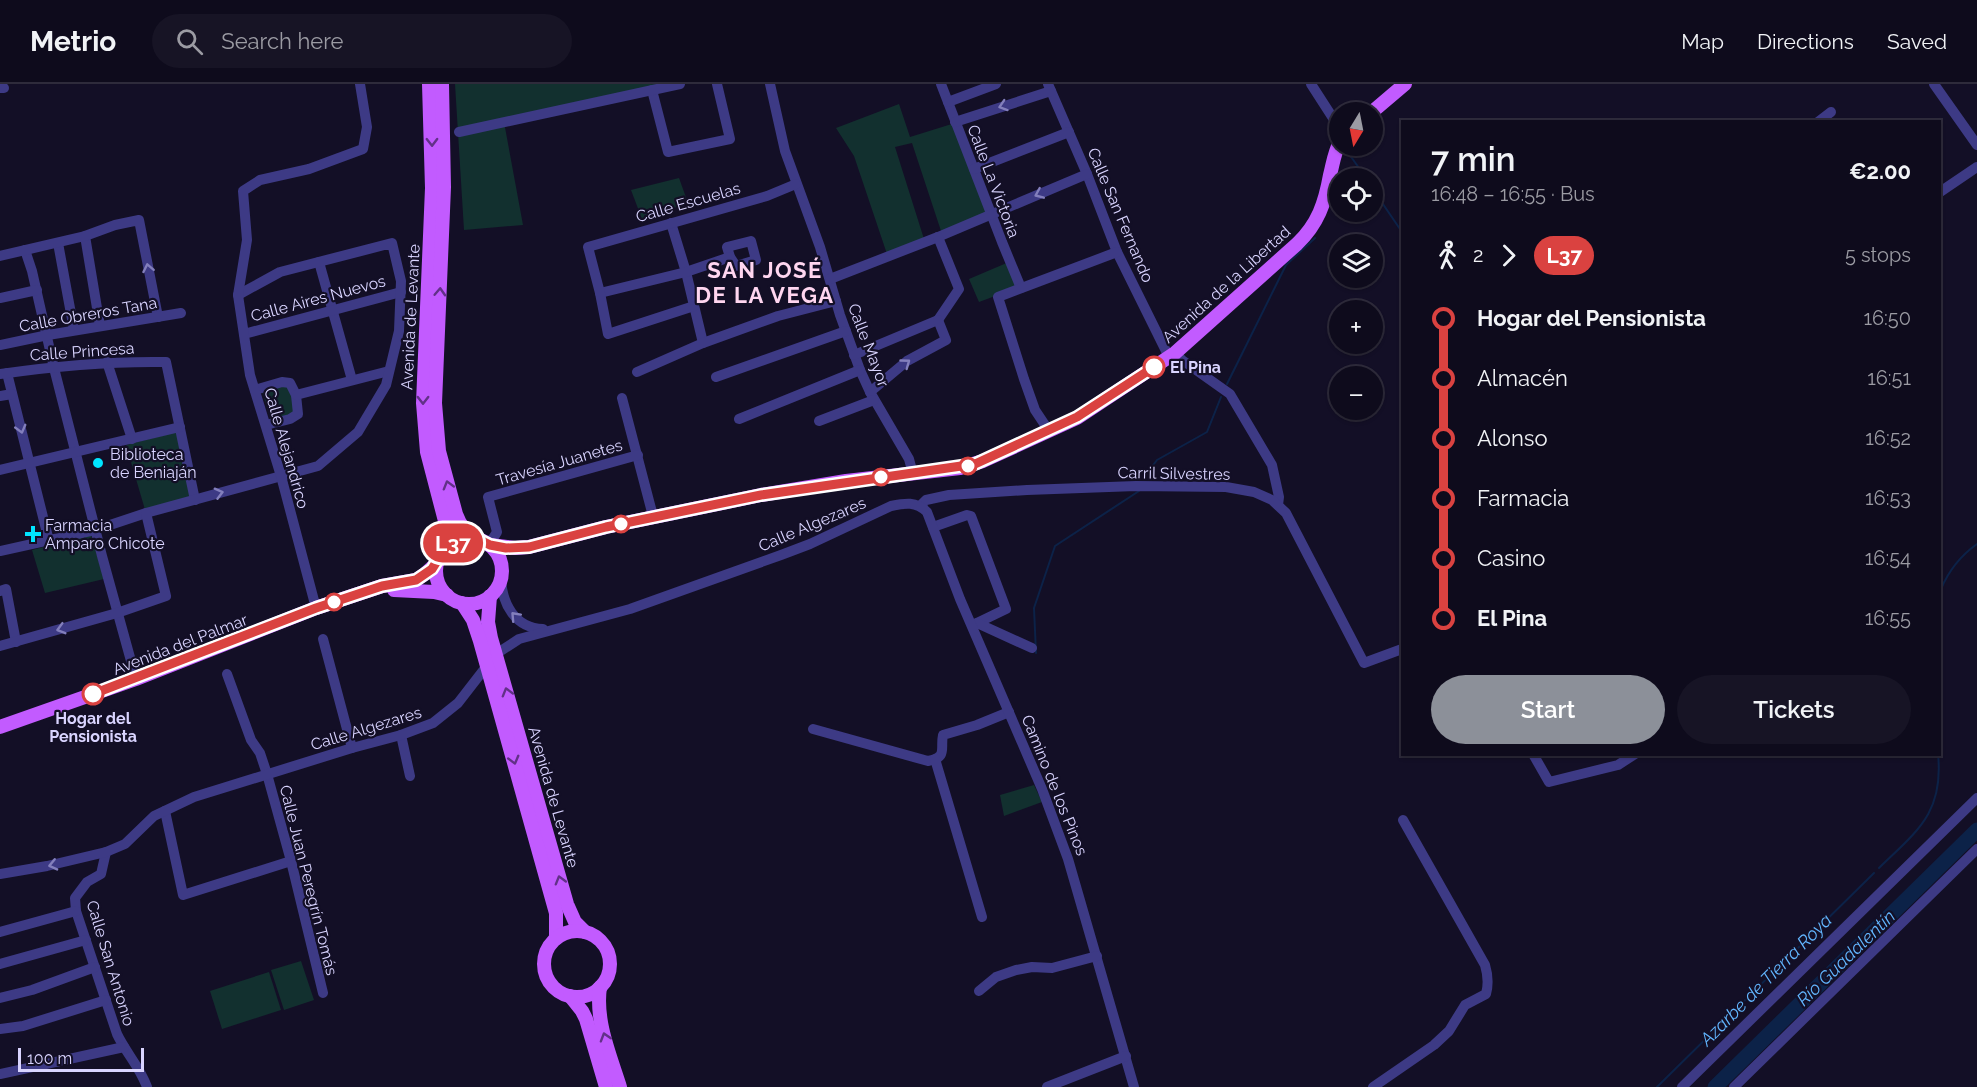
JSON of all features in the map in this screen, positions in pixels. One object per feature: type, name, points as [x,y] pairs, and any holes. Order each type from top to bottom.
[{"type":"main road","name":"Avenida de Levante","points":[[429,84],[432,188],[423,359],[423,413],[429,464],[445,520],[445,548]]},
{"type":"main road","name":"Avenida de Levante","points":[[442,84],[444,199],[436,360],[436,422],[440,451],[456,514],[460,523],[482,542]]},
{"type":"main road","points":[[1383,103],[1405,84]]},
{"type":"main road","name":"Avenida de la Libertad","points":[[482,542],[515,548],[529,547],[653,516],[771,493],[975,464],[1049,431],[1085,412],[1172,355],[1221,314],[1297,244],[1311,229],[1324,204],[1334,156]]},
{"type":"main road","points":[[457,540],[482,542],[498,556],[501,573],[495,591],[490,596],[474,603],[462,603],[447,595],[438,580],[437,563],[445,548],[457,540]]},
{"type":"main road","name":"Avenida de la Libertad","points":[[501,573],[517,553],[529,547]]},
{"type":"main road","name":"Avenida del Palmar","points":[[0,727],[135,679],[316,608],[391,584],[416,580],[437,563]]},
{"type":"main road","name":"Avenida del Palmar","points":[[371,590],[434,592],[447,595]]},
{"type":"main road","name":"Avenida de Levante","points":[[490,596],[488,622],[491,659],[555,907],[556,938]]},
{"type":"main road","name":"Avenida de Levante","points":[[462,603],[491,659],[567,904],[575,922],[585,932]]},
{"type":"main road","points":[[606,1087],[582,1011],[570,996],[554,987],[545,971],[546,953],[556,938],[567,933],[585,932],[600,940],[609,955],[609,972],[600,987],[598,1006],[601,1024],[620,1087]]},
{"type":"main road","points":[[570,996],[589,994],[600,987]]},
{"type":"street","name":"Calle Alejandrico","points":[[316,608],[281,476],[250,375],[238,295],[247,240],[243,191],[260,180],[309,169],[363,149],[366,127],[360,84]]},
{"type":"street","points":[[459,132],[680,84]]},
{"type":"street","points":[[652,90],[668,152],[730,140],[717,84]]},
{"type":"street","name":"Calle Mayor","points":[[770,84],[783,142],[796,184],[820,247],[854,355],[872,396],[904,449],[913,474]]},
{"type":"street","name":"Calle La Victoria","points":[[941,84],[991,215],[1022,288]]},
{"type":"street","points":[[948,102],[996,84]]},
{"type":"street","points":[[1311,84],[1329,112]]},
{"type":"street","points":[[1934,84],[1977,145]]},
{"type":"street","points":[[956,122],[1049,87]]},
{"type":"street","name":"Calle San Fernando","points":[[1049,87],[1087,174],[1117,252],[1172,355]]},
{"type":"street","points":[[1821,120],[1831,112]]},
{"type":"street","points":[[974,170],[1069,132]]},
{"type":"street","points":[[1941,191],[1977,167]]},
{"type":"street","points":[[830,279],[938,237],[1087,174]]},
{"type":"street","name":"Calle Escuelas","points":[[600,293],[588,247],[767,196],[796,184]]},
{"type":"street","points":[[0,256],[86,236],[115,225],[139,220],[158,317]]},
{"type":"street","points":[[671,223],[686,272],[703,343]]},
{"type":"street","points":[[86,236],[100,326]]},
{"type":"street","points":[[854,355],[938,320],[959,289],[938,237]]},
{"type":"street","points":[[58,243],[74,330]]},
{"type":"street","points":[[0,551],[96,530],[146,513],[318,466],[358,432],[386,386],[399,331],[401,281],[392,243],[280,272],[238,295]]},
{"type":"street","points":[[26,250],[54,368],[135,679]]},
{"type":"street","points":[[1049,431],[1035,410],[998,297],[1117,252]]},
{"type":"street","points":[[694,306],[608,334],[600,293],[686,272],[730,257]]},
{"type":"street","points":[[319,262],[352,380]]},
{"type":"street","points":[[0,298],[37,290]]},
{"type":"street","name":"Calle Aires Nuevos","points":[[244,334],[401,292]]},
{"type":"street","points":[[637,372],[703,343],[778,316],[836,301]]},
{"type":"street","name":"Calle Obreros Tana","points":[[0,345],[74,330],[181,313]]},
{"type":"street","points":[[819,421],[872,396],[907,361],[946,340],[938,320]]},
{"type":"street","points":[[716,377],[846,331]]},
{"type":"street","points":[[1172,355],[1230,394],[1272,465],[1279,497],[1278,506]]},
{"type":"street","points":[[107,362],[132,439]]},
{"type":"street","name":"Calle Princesa","points":[[3,373],[107,362],[166,362],[180,427]]},
{"type":"street","points":[[739,418],[860,370]]},
{"type":"street","points":[[296,395],[389,371]]},
{"type":"street","points":[[3,373],[12,394],[49,541]]},
{"type":"street","points":[[255,390],[282,382],[290,383],[296,395],[298,414],[290,419],[266,425]]},
{"type":"street","points":[[0,396],[12,394]]},
{"type":"street","points":[[622,398],[653,516]]},
{"type":"street","points":[[0,470],[180,427],[195,500]]},
{"type":"street","name":"Travesía Juanetes","points":[[482,542],[492,540],[496,532],[489,497],[638,455]]},
{"type":"street","name":"Carril Silvestres","points":[[920,506],[926,500],[933,498],[969,493],[1136,486],[1226,488],[1254,492],[1272,500],[1286,513],[1364,663],[1401,649]]},
{"type":"street","name":"Calle Algezares","points":[[0,874],[106,852],[125,844],[154,816],[194,797],[401,735],[433,723],[447,714],[469,690],[491,659],[519,639],[640,606],[693,585],[796,550],[891,506],[910,503],[920,506]]},
{"type":"street","name":"Camino de los Pinos","points":[[920,506],[927,512],[974,624],[1042,789],[1068,859],[1134,1087]]},
{"type":"street","points":[[0,646],[117,613],[166,596],[146,513]]},
{"type":"street","points":[[933,527],[966,515],[971,516],[1006,609],[974,624]]},
{"type":"street","points":[[501,573],[506,602],[516,619],[533,628],[553,628]]},
{"type":"street","points":[[0,591],[6,589],[16,642]]},
{"type":"street","points":[[974,624],[1032,648]]},
{"type":"street","points":[[323,639],[352,748]]},
{"type":"street","name":"Calle Juan Peregrín Tomás","points":[[226,674],[250,740],[260,753],[267,774],[291,861],[322,993]]},
{"type":"street","points":[[813,729],[827,731],[928,761],[942,754],[943,735],[1009,712]]},
{"type":"street","points":[[401,735],[410,776]]},
{"type":"street","points":[[1534,756],[1549,782],[1618,765],[1632,756]]},
{"type":"street","points":[[935,759],[982,917]]},
{"type":"street","points":[[1682,1087],[1977,798]]},
{"type":"street","points":[[165,811],[183,895],[291,861]]},
{"type":"street","points":[[1373,1087],[1434,1045],[1449,1031],[1465,1005],[1486,994],[1488,987],[1489,978],[1485,965],[1403,820]]},
{"type":"street","name":"Calle San Antonio","points":[[106,852],[101,874],[87,882],[75,898],[76,911],[124,1047],[141,1070],[147,1087]]},
{"type":"street","points":[[1974,852],[1977,866]]},
{"type":"street","points":[[1734,1087],[1974,852]]},
{"type":"street","points":[[0,932],[76,911]]},
{"type":"street","points":[[0,964],[86,940]]},
{"type":"street","points":[[979,991],[996,977],[1016,970],[1032,967],[1052,968],[1097,956]]},
{"type":"street","points":[[0,998],[32,990],[95,967]]},
{"type":"street","points":[[0,1029],[23,1026],[106,1000]]},
{"type":"street","points":[[0,1074],[124,1047]]},
{"type":"street","points":[[1047,1087],[1126,1056]]},
{"type":"green space","points":[[455,84],[682,84],[504,122],[523,225],[464,230]]},
{"type":"green space","points":[[899,104],[910,137],[955,123],[989,214],[942,234],[912,143],[895,147],[924,239],[887,254],[854,156],[836,128]]},
{"type":"green space","points":[[679,178],[688,203],[642,219],[631,190]]},
{"type":"green space","points":[[1009,262],[1019,287],[979,302],[969,279]]},
{"type":"green space","points":[[290,383],[299,409],[272,424],[261,388]]},
{"type":"green space","points":[[176,432],[195,500],[146,513],[126,445]]},
{"type":"green space","points":[[91,535],[104,579],[45,593],[32,550]]},
{"type":"green space","points":[[1034,785],[1042,802],[1004,816],[1000,795]]},
{"type":"green space","points":[[301,961],[314,1000],[284,1010],[271,970]]},
{"type":"green space","points":[[269,972],[281,1010],[222,1029],[210,991]]},
{"type":"waterway","points":[[1351,156],[1359,168]]},
{"type":"waterway","points":[[1383,204],[1401,231]]},
{"type":"waterway","points":[[1227,384],[1286,265],[1315,238]]},
{"type":"waterway","points":[[1151,468],[1157,460],[1207,432],[1221,397]]},
{"type":"waterway","points":[[1036,653],[1034,608],[1055,546],[1139,491]]},
{"type":"waterway","name":"Azarbe de Tierra Roya","points":[[1941,589],[1956,564],[1977,544]]},
{"type":"waterway","name":"Azarbe de Tierra Roya","points":[[1879,868],[1916,831],[1932,806],[1937,792],[1938,756]]},
{"type":"waterway","name":"Río Guadalentín","points":[[1715,1087],[1977,830]]},
{"type":"waterway","name":"Azarbe de Tierra Roya","points":[[1657,1087],[1874,873]]},
{"type":"bus line","name":"L37","points":[[93,694],[316,608],[382,586],[416,580],[432,569],[445,548],[464,538],[478,539],[490,545],[506,548],[529,547],[653,516],[761,495],[846,481],[960,468],[983,462],[1077,417],[1154,367]]},
{"type":"place","name":"El Pina","points":[[1154,367]]},
{"type":"place","name":"Biblioteca de Beniaján","points":[[98,463]]},
{"type":"place","name":"Farmacia Amparo Chicote","points":[[33,534]]},
{"type":"place","name":"Hogar del Pensionista","points":[[93,694]]},
{"type":"district","name":"SAN JOSÉ DE LA VEGA","points":[[765,282]]}]
